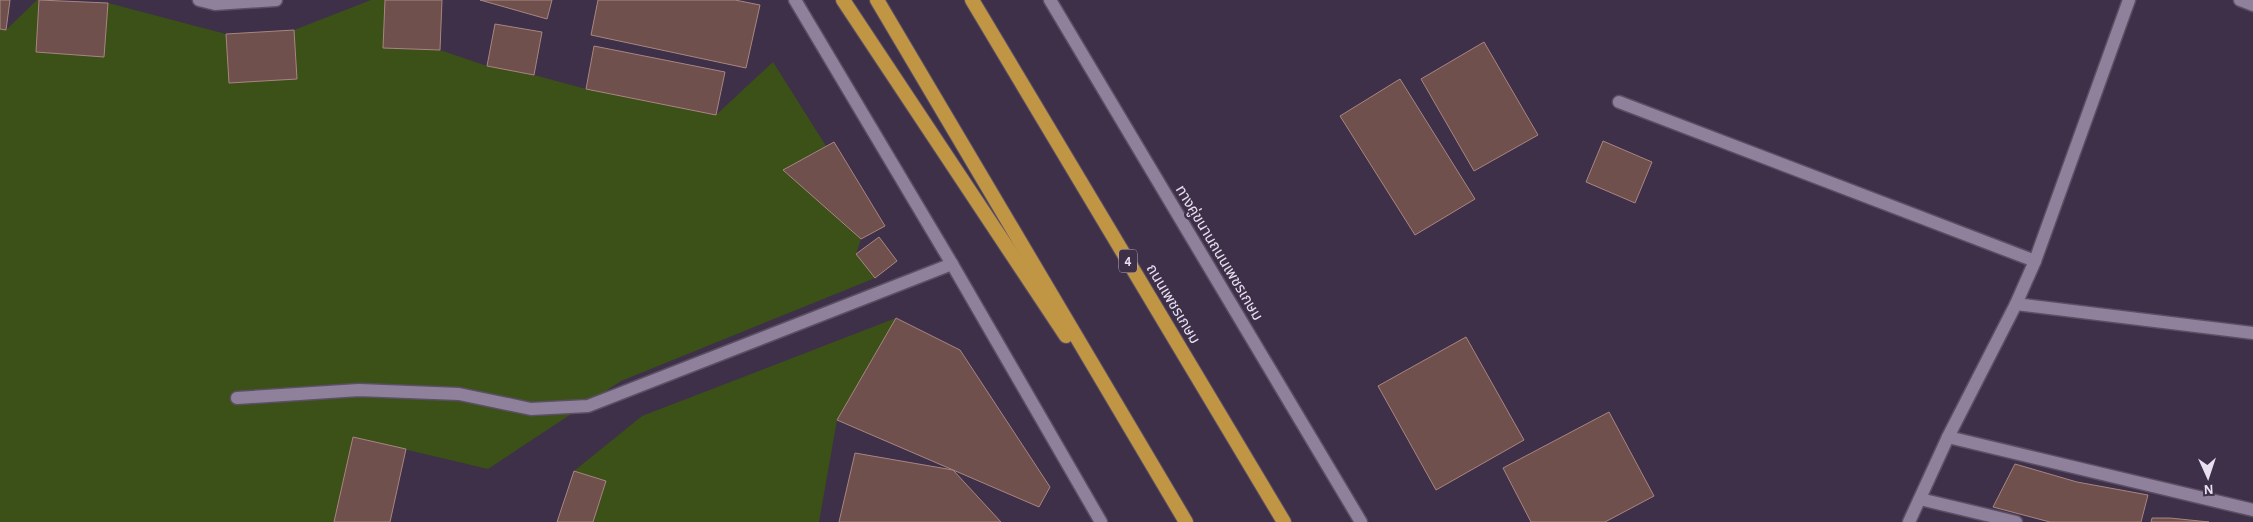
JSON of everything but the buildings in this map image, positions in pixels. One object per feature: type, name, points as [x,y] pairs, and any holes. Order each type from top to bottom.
[{"type":"highway","points":[[843,0],[1158,474]]},
{"type":"highway","points":[[878,0],[1186,522]]},
{"type":"highway","name":"ถนนเพชรเกษม","points":[[972,0],[1284,522]]},
{"type":"highway","points":[[982,0],[1032,100]]},
{"type":"street","points":[[199,0],[215,4],[276,0]]},
{"type":"street","points":[[795,0],[952,264],[1101,522]]},
{"type":"street","name":"ทางคู่ขนานถนนเพชรเกษม","points":[[1050,0],[1361,522]]},
{"type":"street","points":[[1909,522],[1948,437],[2016,304],[2034,261],[2129,0]]},
{"type":"street","points":[[2240,0],[2253,5]]},
{"type":"street","points":[[1619,102],[2034,261]]},
{"type":"street","points":[[237,398],[358,390],[459,394],[531,409],[588,406],[952,264]]},
{"type":"street","points":[[2016,304],[2253,333]]},
{"type":"street","points":[[1948,437],[2253,510]]},
{"type":"street","points":[[1920,499],[2016,522]]},
{"type":"green space","points":[[39,0],[36,52],[104,56],[108,3],[226,34],[229,83],[297,79],[294,30],[371,0],[385,0],[384,48],[440,50],[487,66],[534,75],[586,89],[716,115],[773,62],[826,146],[783,170],[861,239],[856,254],[875,278],[621,381],[488,469],[353,437],[334,522],[0,522],[0,29],[6,30]]},
{"type":"green space","points":[[896,318],[837,420],[819,522],[593,522],[606,481],[574,471],[642,416]]}]
